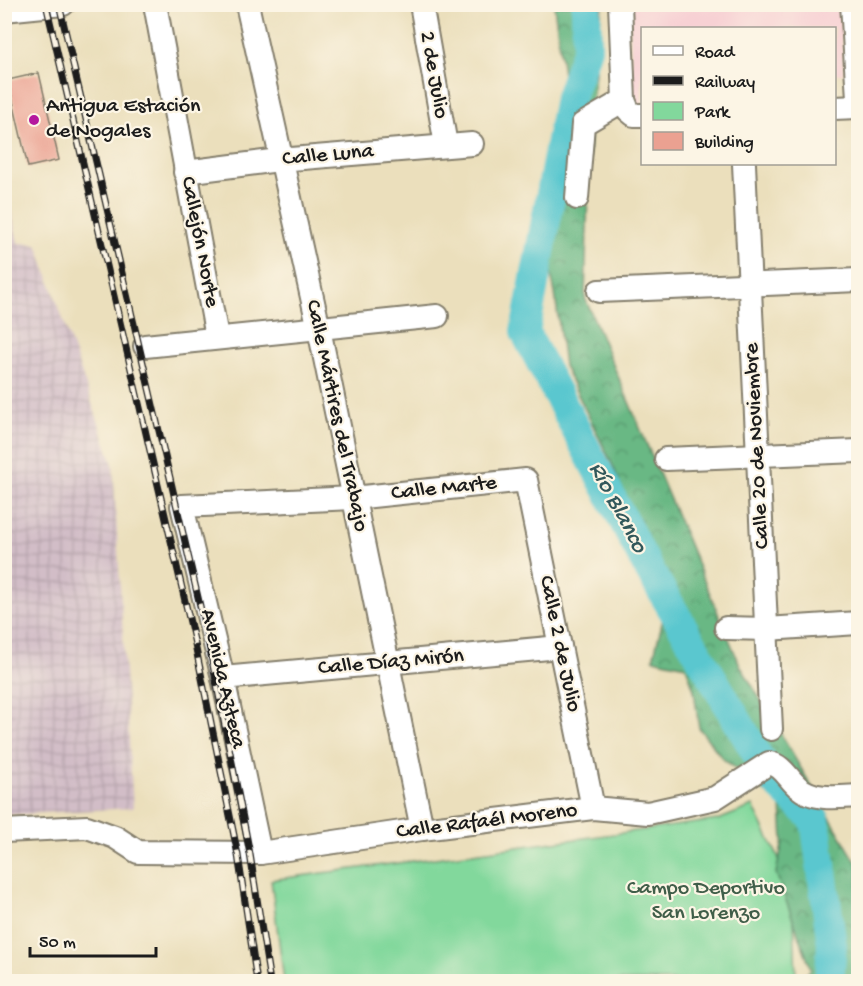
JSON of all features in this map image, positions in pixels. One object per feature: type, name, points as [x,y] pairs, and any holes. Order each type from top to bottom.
[{"type":"street","name":"Callejón Norte","points":[[155,4],[217,337]]},
{"type":"street","name":"Calle Mártires del Trabajo","points":[[247,4],[279,160],[319,329],[422,829]]},
{"type":"street","name":"2 de Julio","points":[[421,4],[446,145]]},
{"type":"street","points":[[576,198],[583,124],[631,108],[620,4]]},
{"type":"street","points":[[852,4],[858,98]]},
{"type":"street","points":[[8,8],[55,5]]},
{"type":"street","points":[[836,108],[858,107]]},
{"type":"street","name":"Calle Luna","points":[[185,172],[279,160],[471,144]]},
{"type":"street","name":"Calle 20 de Noviembre","points":[[744,165],[771,729]]},
{"type":"street","points":[[599,291],[858,280]]},
{"type":"street","points":[[145,346],[437,316]]},
{"type":"street","points":[[666,459],[858,451]]},
{"type":"street","name":"Calle Marte","points":[[182,506],[352,498],[526,480]]},
{"type":"street","name":"Calle 2 de Julio","points":[[526,480],[593,808]]},
{"type":"street","name":"Avenida Azteca","points":[[182,506],[223,678],[249,854]]},
{"type":"street","points":[[726,628],[767,629],[858,623]]},
{"type":"street","name":"Calle Díaz Mirón","points":[[223,678],[560,647]]},
{"type":"street","name":"Calle Rafaél Moreno","points":[[4,831],[87,827],[116,837],[138,852],[249,854],[422,829],[593,808],[648,813],[715,798],[769,764],[784,771],[799,789],[827,798],[858,796]]},
{"type":"shaded area","points":[[629,5],[840,5],[844,74],[836,74],[836,27],[641,27],[641,106],[633,106]]},
{"type":"shaded area","points":[[4,178],[18,243],[37,244],[113,464],[133,808],[5,815]]},
{"type":"green space","points":[[554,5],[602,5],[590,120],[585,298],[740,665],[858,865],[858,981],[800,981],[811,969],[776,873],[783,841],[781,805],[722,758],[699,728],[694,690],[686,666],[653,659],[668,599],[613,466],[564,366],[555,293],[543,238],[567,106]]},
{"type":"green space","name":"Campo Deportivo San Lorenzo","points":[[753,806],[793,887],[796,981],[284,981],[271,880],[718,820]]},
{"type":"building","name":"Antigua Estación de Nogales","points":[[39,73],[59,160],[28,167],[8,80]]},
{"type":"waterway","name":"Río Blanco","points":[[586,4],[587,48],[568,103],[525,332],[646,564],[770,777],[815,820],[832,945],[829,982]]},
{"type":"railway","points":[[46,4],[195,644],[238,855],[257,982]]},
{"type":"railway","points":[[59,4],[208,640],[250,854],[270,982]]},
{"type":"place","name":"Antigua Estación de Nogales","points":[[34,120]]}]
